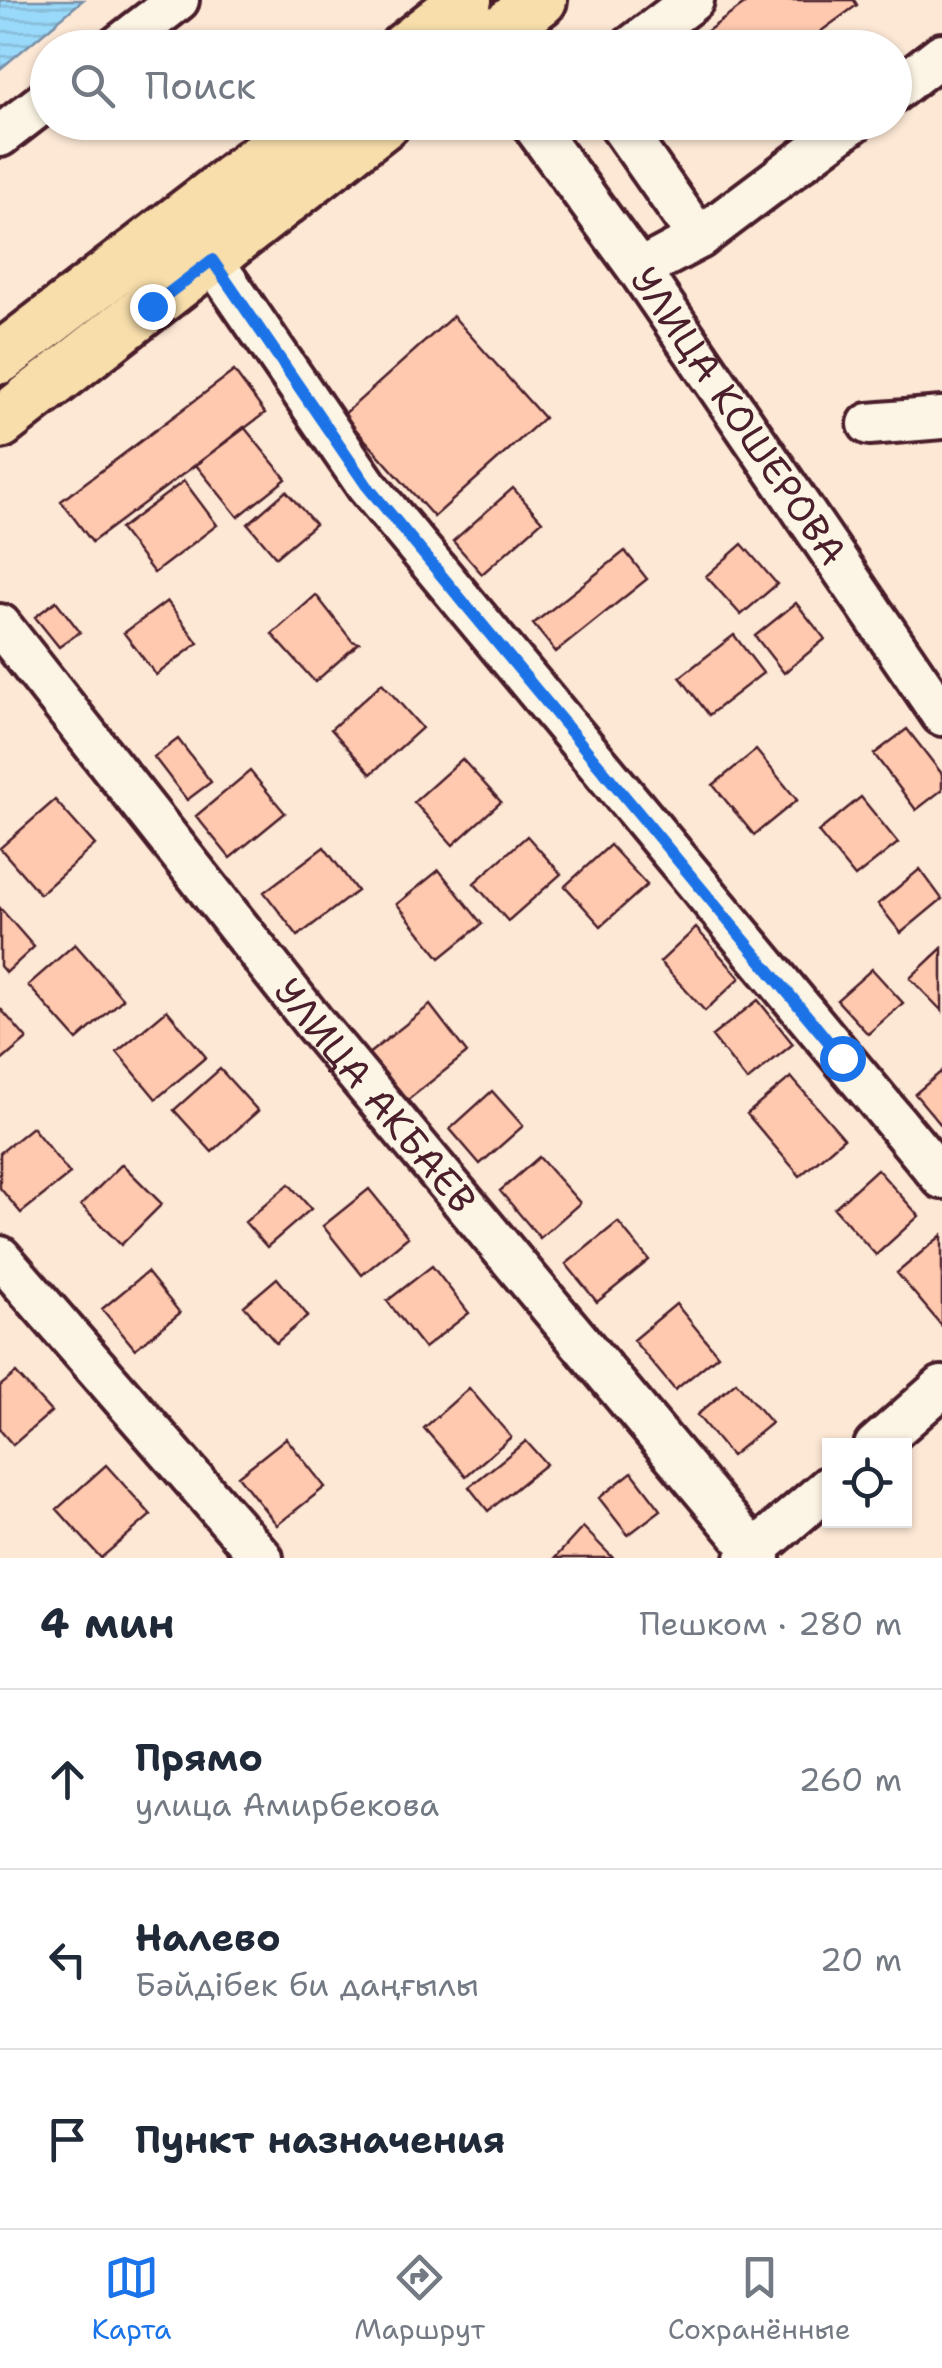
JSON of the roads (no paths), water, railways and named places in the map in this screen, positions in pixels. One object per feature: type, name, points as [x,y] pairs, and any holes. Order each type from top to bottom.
[{"type":"main road","points":[[468,27],[540,0]]},
{"type":"main road","points":[[0,358],[284,140]]},
{"type":"main road","points":[[0,424],[362,140]]},
{"type":"street","points":[[139,30],[178,0]]},
{"type":"street","points":[[654,30],[693,0]]},
{"type":"street","points":[[912,77],[942,54]]},
{"type":"street","points":[[0,136],[30,114]]},
{"type":"street","name":"УЛИЦА КОШЕРОВА","points":[[543,140],[639,270],[942,714]]},
{"type":"street","points":[[631,140],[700,238]]},
{"type":"street","points":[[639,270],[700,238],[828,140]]},
{"type":"street","points":[[212,260],[367,486],[942,1178]]},
{"type":"street","points":[[869,424],[942,418]]},
{"type":"street","name":"УЛИЦА АКБАЕВ","points":[[0,625],[314,1023],[754,1556]]},
{"type":"street","points":[[0,1257],[262,1558]]},
{"type":"street","points":[[885,1438],[942,1387]]},
{"type":"street","points":[[754,1556],[822,1493]]},
{"type":"water","points":[[0,0],[83,0],[47,30],[30,30],[30,44],[0,69]]}]
